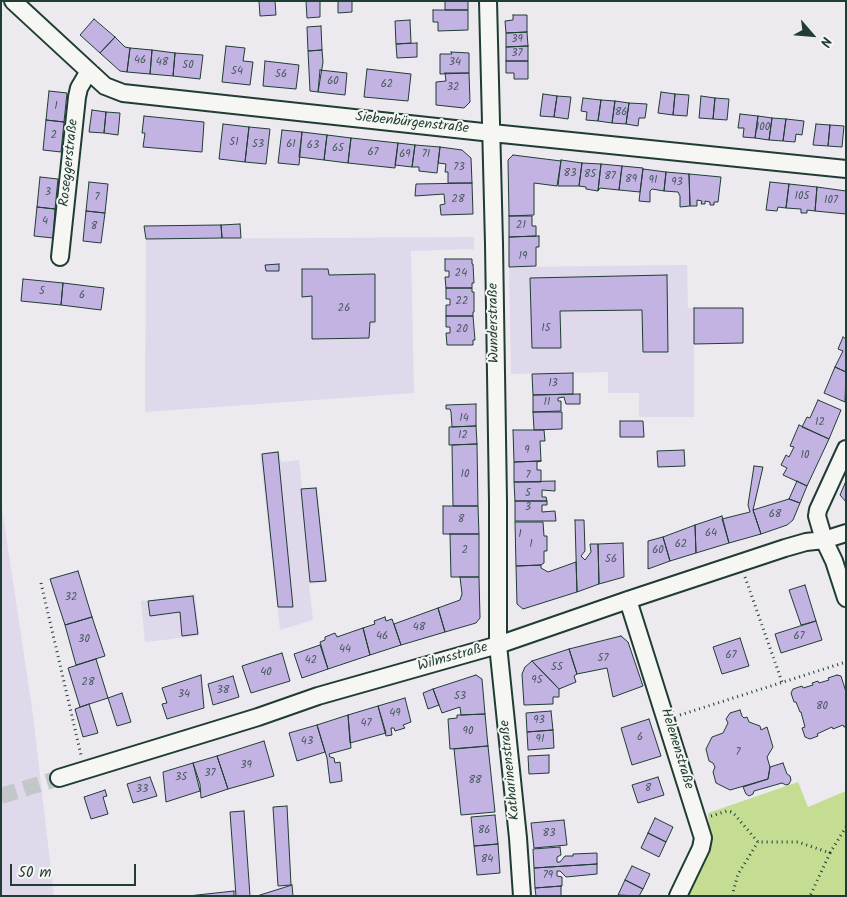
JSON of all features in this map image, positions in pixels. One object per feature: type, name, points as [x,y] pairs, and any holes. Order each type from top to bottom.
[{"type":"street","name":"Siebenbürgenstraße","points":[[13,1],[105,86],[123,93],[846,169]]},
{"type":"street","name":"Wunderstraße","points":[[488,1],[498,502],[498,645]]},
{"type":"street","name":"Roseggerstraße","points":[[60,257],[77,97],[79,88],[89,71]]},
{"type":"street","points":[[846,449],[818,510],[817,521],[834,561],[846,598]]},
{"type":"street","name":"Wilmsstraße","points":[[59,778],[258,717],[318,696],[498,645],[806,542],[824,540],[846,533]]},
{"type":"street","name":"Helenenstraße","points":[[628,600],[667,719],[700,826],[703,843],[678,896]]},
{"type":"street","name":"Katharinenstraße","points":[[498,645],[518,838],[522,896]]},
{"type":"path","points":[[740,564],[782,682]]},
{"type":"path","points":[[42,583],[85,770]]},
{"type":"path","points":[[667,719],[846,662]]},
{"type":"path","points":[[700,826],[708,817],[727,811],[731,812],[735,814],[758,842]]},
{"type":"path","points":[[810,896],[830,853],[846,827]]},
{"type":"path","points":[[758,842],[798,842],[830,853]]},
{"type":"path","points":[[732,896],[738,874],[758,842]]},
{"type":"shaded area","points":[[474,237],[474,249],[411,251],[414,393],[145,412],[146,239]]},
{"type":"shaded area","points":[[687,265],[688,308],[743,308],[743,343],[694,344],[694,417],[639,417],[639,393],[608,393],[608,372],[511,374],[509,267]]},
{"type":"shaded area","points":[[279,451],[281,462],[299,460],[302,488],[317,487],[327,582],[309,584],[313,620],[280,630],[260,453]]},
{"type":"shaded area","points":[[1,502],[33,715],[54,896],[1,896]]},
{"type":"shaded area","points":[[195,594],[199,636],[145,642],[141,601]]},
{"type":"green space","points":[[798,782],[808,807],[846,791],[846,896],[684,896],[710,841],[708,813]]},
{"type":"building","points":[[259,1],[275,1],[276,15],[260,16]]},
{"type":"building","points":[[306,1],[320,1],[320,17],[307,18]]},
{"type":"building","points":[[338,1],[352,1],[352,12],[338,13]]},
{"type":"building","points":[[445,1],[468,1],[468,10],[445,10]]},
{"type":"building","points":[[433,10],[468,10],[468,30],[438,31],[438,22],[433,22]]},
{"type":"building","points":[[513,15],[527,15],[527,32],[506,33],[505,21],[513,20]]},
{"type":"building","points":[[94,19],[115,37],[100,53],[80,35]]},
{"type":"building","points":[[410,20],[411,43],[396,44],[395,21]]},
{"type":"building","points":[[321,26],[322,50],[308,51],[307,27]]},
{"type":"building","points":[[527,32],[528,46],[506,47],[506,33]]},
{"type":"building","points":[[115,37],[125,47],[130,48],[127,72],[120,71],[100,53]]},
{"type":"building","points":[[417,43],[417,57],[397,58],[396,44]]},
{"type":"building","points":[[226,46],[245,48],[243,61],[253,62],[250,85],[222,82]]},
{"type":"building","points":[[528,46],[528,61],[506,61],[506,47]]},
{"type":"building","points":[[130,48],[152,50],[150,74],[127,72]]},
{"type":"building","points":[[152,50],[175,53],[173,76],[150,74]]},
{"type":"building","points":[[322,50],[323,62],[318,92],[310,91],[308,51]]},
{"type":"building","points":[[451,52],[469,53],[469,73],[440,74],[440,54],[452,54]]},
{"type":"building","points":[[175,53],[203,55],[200,79],[173,76]]},
{"type":"building","points":[[265,61],[299,65],[296,89],[263,86]]},
{"type":"building","points":[[506,61],[528,61],[528,79],[514,79],[514,73],[506,73]]},
{"type":"building","points":[[367,69],[411,74],[408,101],[364,97]]},
{"type":"building","points":[[320,70],[347,73],[345,95],[318,92]]},
{"type":"building","points":[[445,73],[469,73],[470,102],[464,108],[436,105],[436,82],[446,81]]},
{"type":"building","points":[[49,91],[67,93],[64,122],[46,120]]},
{"type":"building","points":[[661,92],[675,94],[673,115],[658,113]]},
{"type":"building","points":[[543,94],[557,96],[554,117],[540,116]]},
{"type":"building","points":[[675,94],[689,95],[687,116],[673,115]]},
{"type":"building","points":[[557,96],[571,97],[568,119],[554,117]]},
{"type":"building","points":[[701,96],[715,98],[713,119],[699,118]]},
{"type":"building","points":[[583,98],[601,100],[598,121],[586,120],[587,112],[581,111]]},
{"type":"building","points":[[715,98],[729,99],[727,120],[713,119]]},
{"type":"building","points":[[601,100],[615,101],[612,123],[598,121]]},
{"type":"building","points":[[615,101],[629,103],[626,124],[612,123]]},
{"type":"building","points":[[629,103],[647,104],[645,118],[639,118],[638,126],[626,124]]},
{"type":"building","points":[[92,110],[106,112],[104,133],[89,132]]},
{"type":"building","points":[[106,112],[120,113],[118,135],[104,133]]},
{"type":"building","points":[[740,114],[758,116],[755,138],[743,137],[744,128],[738,128]]},
{"type":"building","points":[[144,116],[204,122],[202,152],[143,147],[145,133],[142,133]]},
{"type":"building","points":[[758,116],[772,118],[769,140],[755,138]]},
{"type":"building","points":[[772,118],[786,119],[783,141],[769,140]]},
{"type":"building","points":[[786,119],[804,121],[802,135],[796,134],[795,142],[783,141]]},
{"type":"building","points":[[46,120],[64,122],[61,152],[43,150]]},
{"type":"building","points":[[223,124],[249,127],[245,162],[219,159]]},
{"type":"building","points":[[816,124],[830,125],[828,146],[813,145]]},
{"type":"building","points":[[830,125],[844,126],[842,147],[828,146]]},
{"type":"building","points":[[249,127],[270,129],[266,164],[245,162]]},
{"type":"building","points":[[282,130],[302,132],[299,165],[278,163]]},
{"type":"building","points":[[302,132],[327,135],[324,160],[299,157]]},
{"type":"building","points":[[327,135],[351,138],[348,163],[324,160]]},
{"type":"building","points":[[351,138],[398,143],[395,168],[348,163]]},
{"type":"building","points":[[398,143],[415,145],[412,167],[395,165]]},
{"type":"building","points":[[415,145],[440,147],[437,173],[419,171],[419,167],[412,167]]},
{"type":"building","points":[[440,147],[462,150],[471,158],[472,183],[448,183],[448,172],[445,172],[446,164],[438,163]]},
{"type":"building","points":[[513,155],[561,161],[557,186],[534,183],[534,215],[509,216],[508,160]]},
{"type":"building","points":[[561,160],[582,163],[579,186],[558,186]]},
{"type":"building","points":[[582,163],[601,164],[598,191],[579,186]]},
{"type":"building","points":[[601,164],[622,166],[619,190],[600,188],[598,191]]},
{"type":"building","points":[[622,166],[643,168],[640,192],[619,190]]},
{"type":"building","points":[[643,169],[666,172],[664,191],[652,189],[650,191],[650,202],[639,201]]},
{"type":"building","points":[[666,172],[689,174],[690,206],[680,207],[678,192],[664,191]]},
{"type":"building","points":[[689,174],[721,177],[718,202],[710,205],[710,202],[705,201],[705,204],[701,204],[702,201],[697,200],[697,206],[690,206]]},
{"type":"building","points":[[40,177],[58,179],[55,209],[37,207]]},
{"type":"building","points":[[89,182],[108,184],[105,213],[86,211]]},
{"type":"building","points":[[770,182],[789,184],[786,208],[778,207],[777,211],[766,210]]},
{"type":"building","points":[[472,183],[473,214],[441,215],[440,205],[445,204],[444,194],[415,196],[416,184]]},
{"type":"building","points":[[789,184],[817,187],[815,211],[807,210],[807,213],[801,213],[801,209],[786,208]]},
{"type":"building","points":[[817,187],[846,191],[846,214],[815,211]]},
{"type":"building","points":[[37,207],[55,209],[53,238],[34,236]]},
{"type":"building","points":[[86,211],[105,213],[101,243],[83,241]]},
{"type":"building","points":[[509,216],[532,216],[532,226],[536,226],[536,236],[509,237]]},
{"type":"building","points":[[240,224],[241,238],[222,238],[221,225]]},
{"type":"building","points":[[221,225],[222,238],[146,239],[144,226]]},
{"type":"building","points":[[539,236],[539,247],[536,247],[536,266],[509,267],[509,237]]},
{"type":"building","points":[[445,259],[472,259],[474,283],[472,283],[472,288],[446,288],[445,277],[449,277],[449,271],[445,271]]},
{"type":"building","points":[[279,264],[279,271],[266,271],[265,265]]},
{"type":"building","points":[[302,269],[328,269],[329,275],[375,274],[375,322],[370,322],[369,338],[312,339],[312,296],[302,297]]},
{"type":"building","points":[[667,275],[668,352],[643,352],[642,310],[560,311],[561,348],[532,348],[530,278]]},
{"type":"building","points":[[23,279],[63,283],[61,305],[21,301]]},
{"type":"building","points":[[63,283],[104,288],[101,310],[61,305]]},
{"type":"building","points":[[446,288],[472,288],[472,292],[474,292],[473,316],[446,316],[446,305],[450,305],[450,299],[446,299]]},
{"type":"building","points":[[694,308],[743,308],[743,343],[694,344]]},
{"type":"building","points":[[446,316],[473,316],[475,340],[473,340],[473,345],[447,345],[446,333],[450,333],[450,327],[446,327]]},
{"type":"building","points":[[843,337],[846,339],[846,372],[835,367],[843,351],[838,349]]},
{"type":"building","points":[[835,367],[846,372],[845,402],[824,393]]},
{"type":"building","points":[[573,373],[573,394],[533,395],[532,374]]},
{"type":"building","points":[[580,394],[580,404],[566,404],[564,397],[558,398],[558,401],[561,401],[561,411],[533,412],[533,395]]},
{"type":"building","points":[[818,400],[841,410],[829,439],[802,427],[807,417],[810,418]]},
{"type":"building","points":[[476,404],[476,426],[452,427],[451,412],[450,409],[446,409],[446,405]]},
{"type":"building","points":[[533,412],[562,412],[562,429],[534,430]]},
{"type":"building","points":[[620,421],[643,421],[644,437],[620,437]]},
{"type":"building","points":[[799,425],[829,439],[807,486],[783,475],[787,468],[781,465],[786,455],[789,457],[794,447],[790,446]]},
{"type":"building","points":[[476,426],[477,444],[449,445],[449,427]]},
{"type":"building","points":[[513,430],[544,430],[545,441],[540,441],[541,461],[514,462]]},
{"type":"building","points":[[477,444],[478,506],[453,506],[452,445]]},
{"type":"building","points":[[684,450],[685,466],[658,467],[657,451]]},
{"type":"building","points":[[278,452],[293,607],[278,607],[262,454]]},
{"type":"building","points":[[541,461],[537,462],[537,470],[541,470],[541,482],[514,482],[514,462]]},
{"type":"building","points":[[754,466],[763,467],[753,510],[761,534],[729,543],[722,519],[750,512],[748,505]]},
{"type":"building","points":[[555,481],[555,491],[542,490],[542,497],[546,497],[547,501],[515,501],[514,482]]},
{"type":"building","points":[[797,481],[807,486],[800,503],[789,499]]},
{"type":"building","points":[[846,481],[846,502],[840,495]]},
{"type":"building","points":[[316,488],[326,581],[310,582],[301,489]]},
{"type":"building","points":[[789,499],[800,503],[793,520],[787,525],[761,534],[753,510]]},
{"type":"building","points":[[515,501],[547,501],[547,505],[542,505],[542,512],[555,511],[556,521],[515,521]]},
{"type":"building","points":[[443,506],[478,506],[479,534],[443,534]]},
{"type":"building","points":[[722,516],[729,543],[696,553],[695,525]]},
{"type":"building","points":[[575,520],[584,520],[585,551],[581,556],[585,560],[591,552],[590,544],[598,544],[599,584],[577,592]]},
{"type":"building","points":[[515,522],[543,522],[544,536],[547,536],[547,551],[544,551],[544,563],[541,565],[516,566]]},
{"type":"building","points":[[695,525],[696,553],[670,561],[663,537]]},
{"type":"building","points":[[450,534],[479,534],[479,577],[451,577]]},
{"type":"building","points":[[663,537],[670,561],[648,569],[648,541]]},
{"type":"building","points":[[623,543],[624,577],[599,584],[598,544]]},
{"type":"building","points":[[576,562],[577,592],[523,609],[517,604],[516,566],[541,565],[541,568],[548,572]]},
{"type":"building","points":[[78,571],[92,617],[65,625],[50,579]]},
{"type":"building","points":[[460,577],[479,577],[480,618],[476,623],[445,632],[438,608],[460,600],[462,594]]},
{"type":"building","points":[[805,585],[816,621],[801,625],[789,590]]},
{"type":"building","points":[[193,596],[198,634],[182,636],[180,612],[150,616],[148,601]]},
{"type":"building","points":[[438,608],[445,632],[401,645],[394,624]]},
{"type":"building","points":[[92,617],[105,656],[76,665],[65,625]]},
{"type":"building","points":[[385,617],[386,621],[392,619],[401,645],[370,655],[363,628],[375,624],[374,621]]},
{"type":"building","points":[[816,621],[822,640],[781,653],[775,634]]},
{"type":"building","points":[[363,628],[370,655],[328,669],[320,642],[325,640],[325,637],[335,633],[337,637]]},
{"type":"building","points":[[621,636],[628,642],[643,686],[613,697],[607,668],[577,674],[569,649]]},
{"type":"building","points":[[740,638],[749,666],[722,674],[713,647]]},
{"type":"building","points":[[320,645],[328,669],[302,678],[294,654]]},
{"type":"building","points":[[569,649],[577,674],[574,676],[576,682],[559,689],[532,661]]},
{"type":"building","points":[[282,653],[290,681],[251,693],[242,666]]},
{"type":"building","points":[[96,659],[108,698],[80,707],[68,668]]},
{"type":"building","points":[[532,661],[559,689],[559,697],[553,697],[553,704],[524,705],[522,674],[525,667]]},
{"type":"building","points":[[201,675],[204,708],[167,719],[162,704],[167,703],[162,688]]},
{"type":"building","points":[[476,675],[482,679],[485,714],[461,715],[460,707],[442,713],[433,689]]},
{"type":"building","points":[[837,675],[841,676],[846,692],[846,727],[843,725],[833,729],[832,727],[810,739],[805,737],[802,728],[805,727],[801,712],[796,702],[794,702],[791,693],[793,689],[813,685],[812,683],[818,681],[819,683],[829,680],[828,678]]},
{"type":"building","points":[[233,676],[239,697],[213,705],[208,684]]},
{"type":"building","points":[[433,689],[439,705],[428,709],[423,693]]},
{"type":"building","points":[[122,693],[131,722],[117,726],[108,698]]},
{"type":"building","points":[[405,698],[411,722],[403,725],[405,728],[395,731],[394,728],[391,728],[392,735],[386,736],[378,706]]},
{"type":"building","points":[[89,704],[98,733],[83,737],[75,709]]},
{"type":"building","points":[[378,706],[386,733],[350,743],[348,715]]},
{"type":"building","points":[[740,710],[744,718],[747,717],[749,722],[760,726],[761,730],[767,727],[773,747],[767,757],[770,767],[768,779],[730,790],[716,783],[713,772],[715,767],[709,761],[706,749],[712,737],[723,733],[728,723],[726,719],[730,713]]},
{"type":"building","points":[[551,711],[553,730],[527,732],[526,713]]},
{"type":"building","points":[[485,714],[488,746],[450,749],[448,719],[457,718],[457,715]]},
{"type":"building","points":[[348,715],[351,748],[329,754],[330,757],[334,758],[335,763],[340,762],[342,781],[330,783],[327,758],[317,725]]},
{"type":"building","points":[[649,719],[661,756],[632,765],[621,728]]},
{"type":"building","points":[[317,725],[325,752],[297,761],[289,733]]},
{"type":"building","points":[[553,730],[554,748],[528,750],[527,732]]},
{"type":"building","points":[[264,741],[274,776],[228,789],[217,756]]},
{"type":"building","points":[[488,746],[495,812],[461,815],[454,749]]},
{"type":"building","points":[[549,755],[549,773],[529,774],[528,756]]},
{"type":"building","points":[[217,756],[228,789],[201,798],[200,784],[193,763]]},
{"type":"building","points":[[193,763],[200,791],[166,802],[163,772]]},
{"type":"building","points":[[783,763],[787,774],[790,776],[789,784],[782,783],[754,791],[749,796],[746,794],[743,787],[768,779],[770,767]]},
{"type":"building","points":[[150,777],[157,796],[133,803],[127,784]]},
{"type":"building","points":[[658,777],[664,795],[638,803],[632,785]]},
{"type":"building","points":[[105,790],[107,796],[103,797],[108,814],[91,819],[84,797]]},
{"type":"building","points":[[287,806],[291,885],[278,886],[273,807]]},
{"type":"building","points":[[244,811],[250,896],[236,896],[230,812]]},
{"type":"building","points":[[495,815],[498,844],[474,846],[471,817]]},
{"type":"building","points":[[655,818],[673,827],[666,842],[648,833]]},
{"type":"building","points":[[564,820],[567,845],[534,848],[531,823]]},
{"type":"building","points":[[648,833],[666,842],[659,857],[641,848]]},
{"type":"building","points":[[498,844],[500,873],[477,875],[474,846]]},
{"type":"building","points":[[560,847],[561,855],[557,857],[557,862],[560,862],[565,856],[573,856],[573,854],[597,853],[597,864],[534,868],[533,849]]},
{"type":"building","points":[[597,864],[597,874],[566,877],[560,871],[557,871],[557,876],[562,877],[562,886],[535,888],[534,868]]},
{"type":"building","points":[[632,866],[650,874],[643,889],[625,880]]},
{"type":"building","points":[[625,880],[643,889],[639,896],[618,895]]},
{"type":"building","points":[[292,885],[293,896],[257,896]]},
{"type":"building","points":[[561,886],[561,896],[536,896],[535,888]]},
{"type":"building","points":[[234,891],[234,896],[188,896]]},
{"type":"tunnel","points":[[1,796],[59,778]]}]
